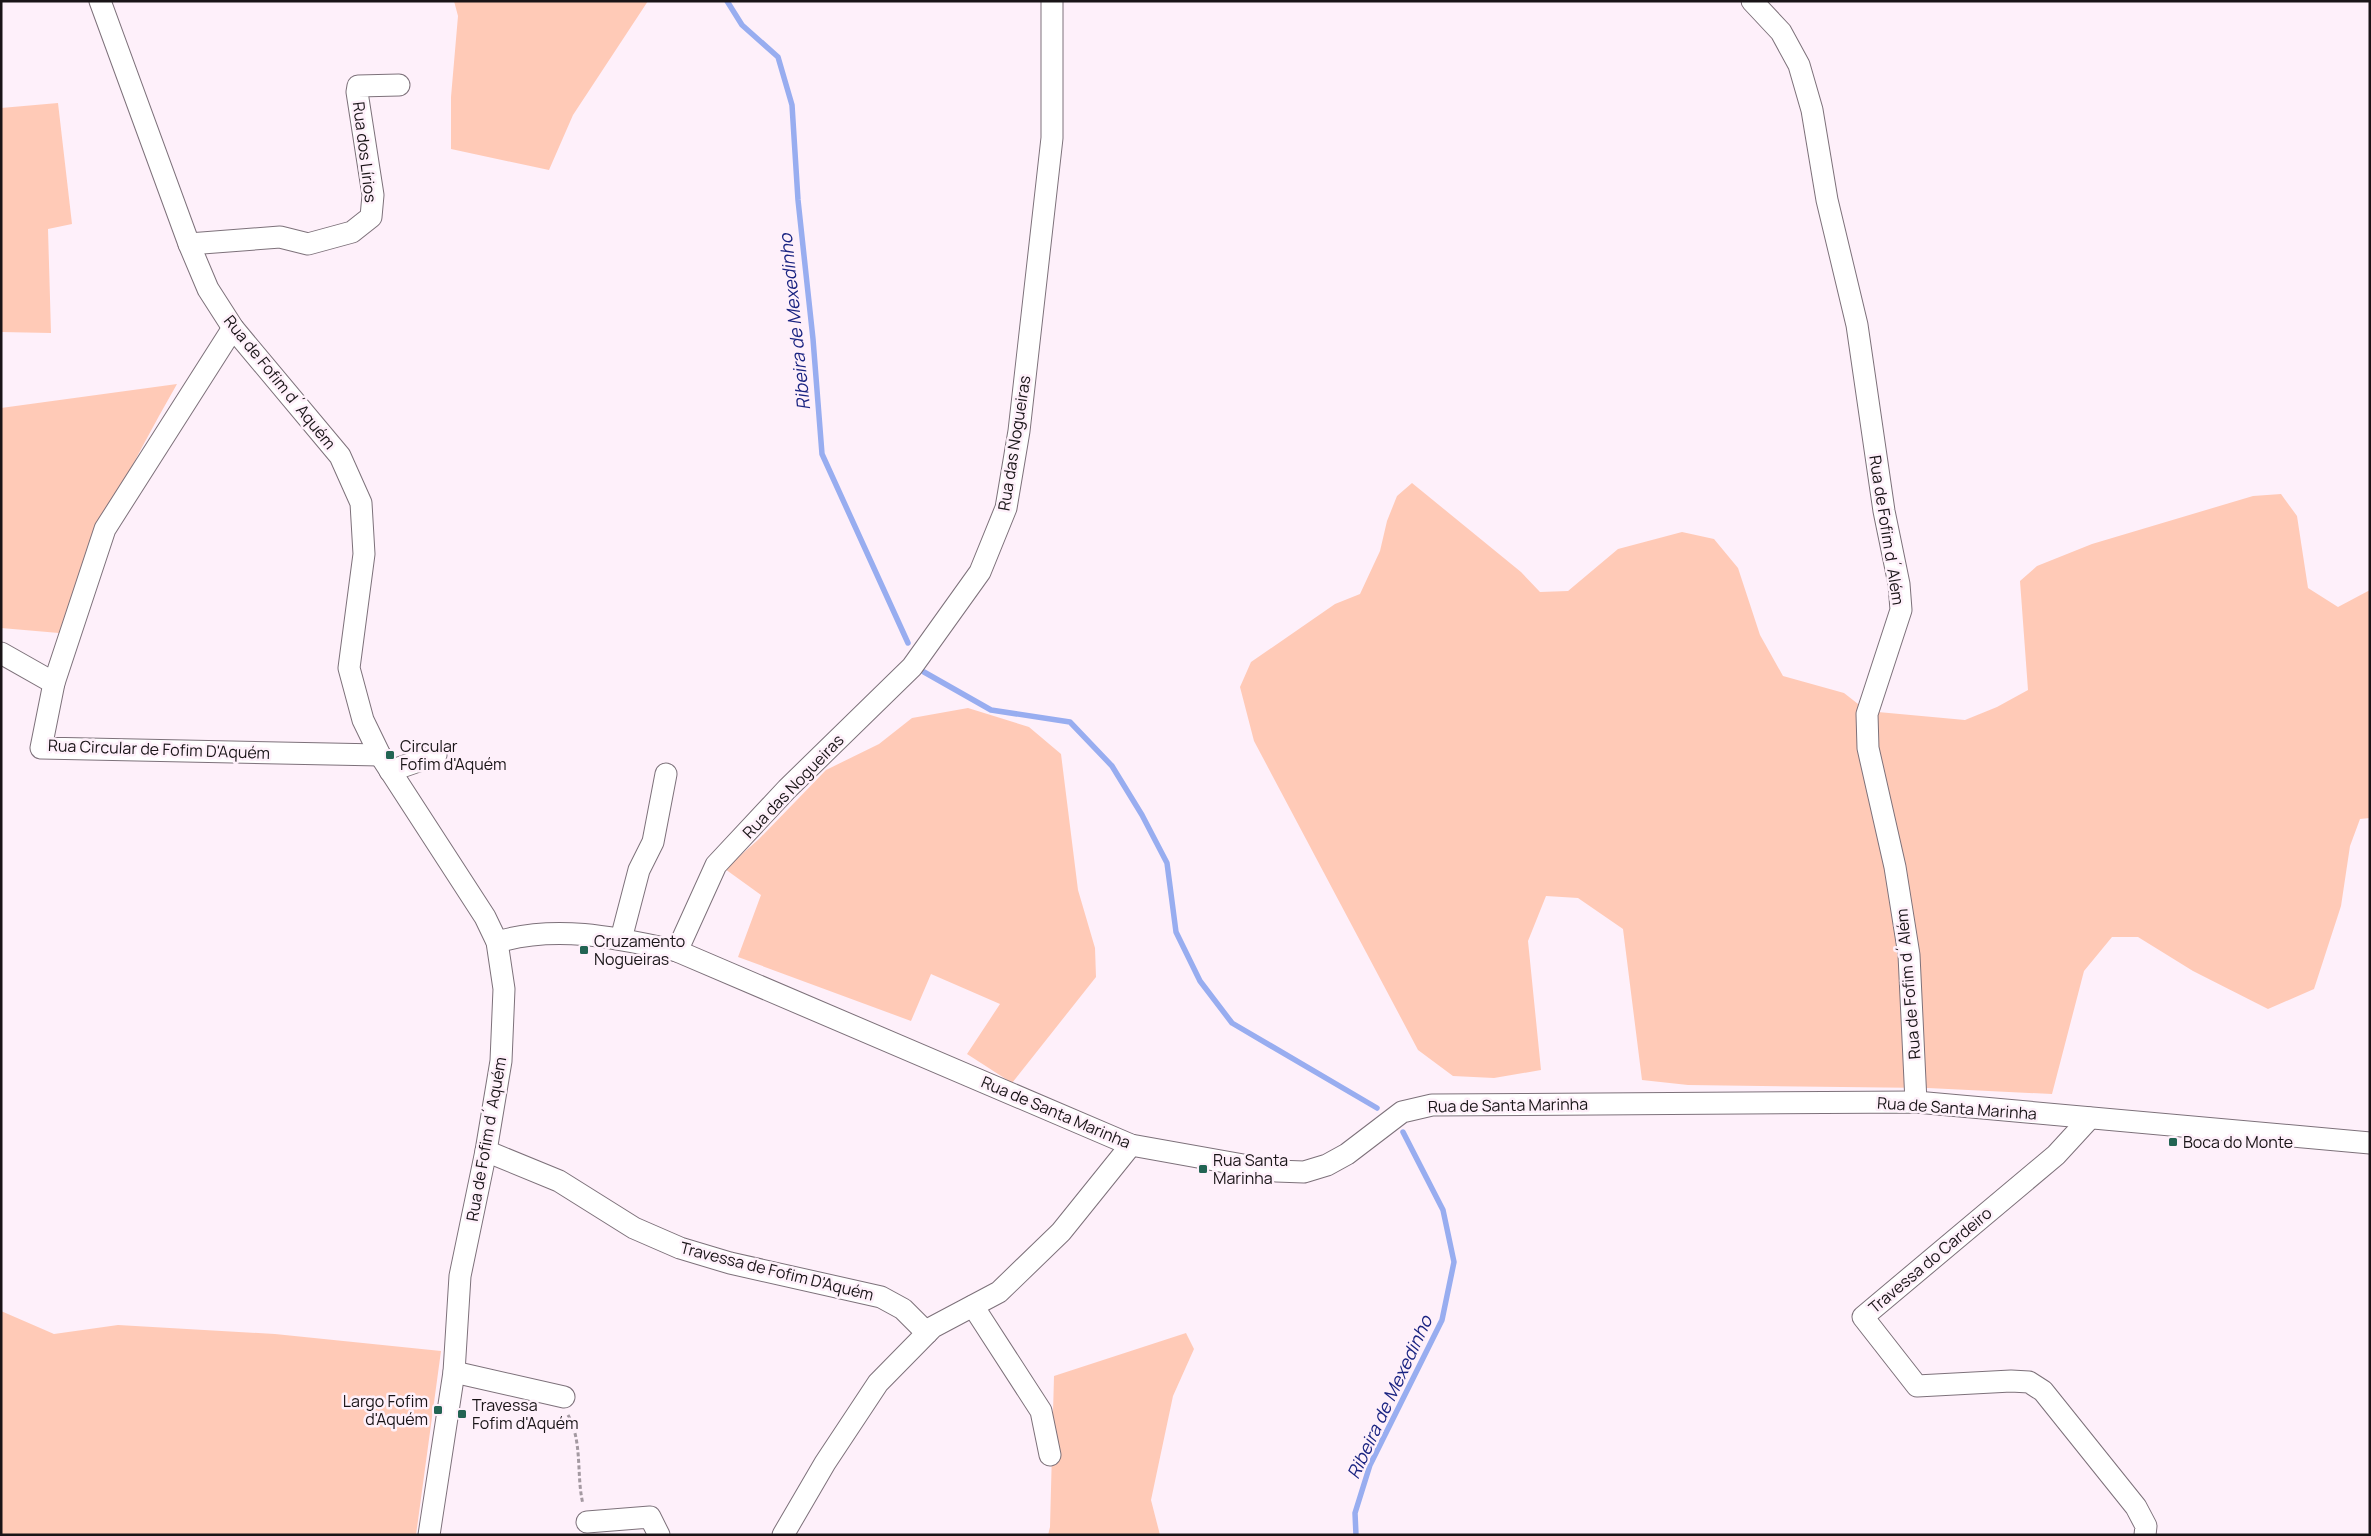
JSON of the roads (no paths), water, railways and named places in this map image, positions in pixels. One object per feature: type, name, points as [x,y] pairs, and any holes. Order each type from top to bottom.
[{"type":"street","name":"Rua de Fofim d´Aquém","points":[[100,1],[189,244],[208,289],[233,328],[340,456],[361,503],[364,554],[349,668],[363,720],[385,763],[485,917],[497,942],[504,989],[501,1061],[486,1151],[460,1276],[454,1372],[429,1535]]},
{"type":"street","name":"Rua das Nogueiras","points":[[677,951],[716,866],[787,789],[912,667],[980,572],[1006,508],[1019,431],[1052,138],[1052,1]]},
{"type":"street","name":"Rua de Fofim d´Além","points":[[1752,1],[1786,40],[1799,65],[1812,110],[1827,200],[1857,326],[1884,511],[1899,584],[1901,610],[1867,714],[1868,748],[1895,867],[1909,955],[1916,1102]]},
{"type":"street","name":"Rua dos Lírios","points":[[189,244],[280,237],[308,244],[352,232],[371,217],[373,195],[357,92],[358,86],[399,85]]},
{"type":"street","name":"Rua Circular de Fofim D'Aquém","points":[[233,328],[105,529],[54,683],[41,748],[385,763]]},
{"type":"street","points":[[1,653],[54,683]]},
{"type":"street","points":[[385,763],[436,754]]},
{"type":"street","points":[[621,939],[639,870],[653,842],[666,774]]},
{"type":"street","name":"Rua de Santa Marinha","points":[[497,942],[519,936],[546,933],[621,939],[677,951],[1132,1145],[1276,1170],[1304,1172],[1327,1165],[1347,1154],[1402,1112],[1432,1105],[1916,1102],[2370,1143]]},
{"type":"street","name":"Travessa do Cardeiro","points":[[2090,1118],[2056,1155],[1863,1317],[1917,1386],[2011,1381],[2029,1382],[2043,1391],[2136,1507],[2146,1526],[2145,1535]]},
{"type":"street","points":[[783,1535],[825,1462],[878,1383],[933,1327],[999,1292],[1061,1232],[1132,1145]]},
{"type":"street","name":"Travessa de Fofim D'Aquém","points":[[486,1151],[559,1181],[657,1239],[730,1262],[880,1297],[903,1309],[927,1333]]},
{"type":"street","points":[[973,1306],[1041,1411],[1050,1455]]},
{"type":"street","points":[[454,1372],[564,1397]]},
{"type":"street","points":[[587,1522],[650,1516],[659,1535]]},
{"type":"waterway","name":"Ribeira de Mexedinho","points":[[727,1],[742,25],[778,57],[792,105],[798,200],[813,339],[822,454],[908,643]]},
{"type":"waterway","name":"Ribeira de Mexedinho","points":[[924,672],[991,710],[1070,722],[1112,766],[1142,815],[1167,863],[1176,932],[1200,981],[1232,1023],[1377,1108]]},
{"type":"waterway","name":"Ribeira de Mexedinho","points":[[1356,1535],[1355,1513],[1370,1465],[1442,1320],[1454,1262],[1443,1210],[1403,1132]]},
{"type":"place","name":"Circular Fofim d'Aquém","points":[[390,755]]},
{"type":"place","name":"Cruzamento Nogueiras","points":[[584,950]]},
{"type":"place","name":"Boca do Monte","points":[[2173,1142]]},
{"type":"place","name":"Rua Santa Marinha","points":[[1203,1169]]},
{"type":"place","name":"Largo Fofim d'Aquém","points":[[438,1410]]},
{"type":"place","name":"Travessa Fofim d'Aquém","points":[[462,1414]]}]
